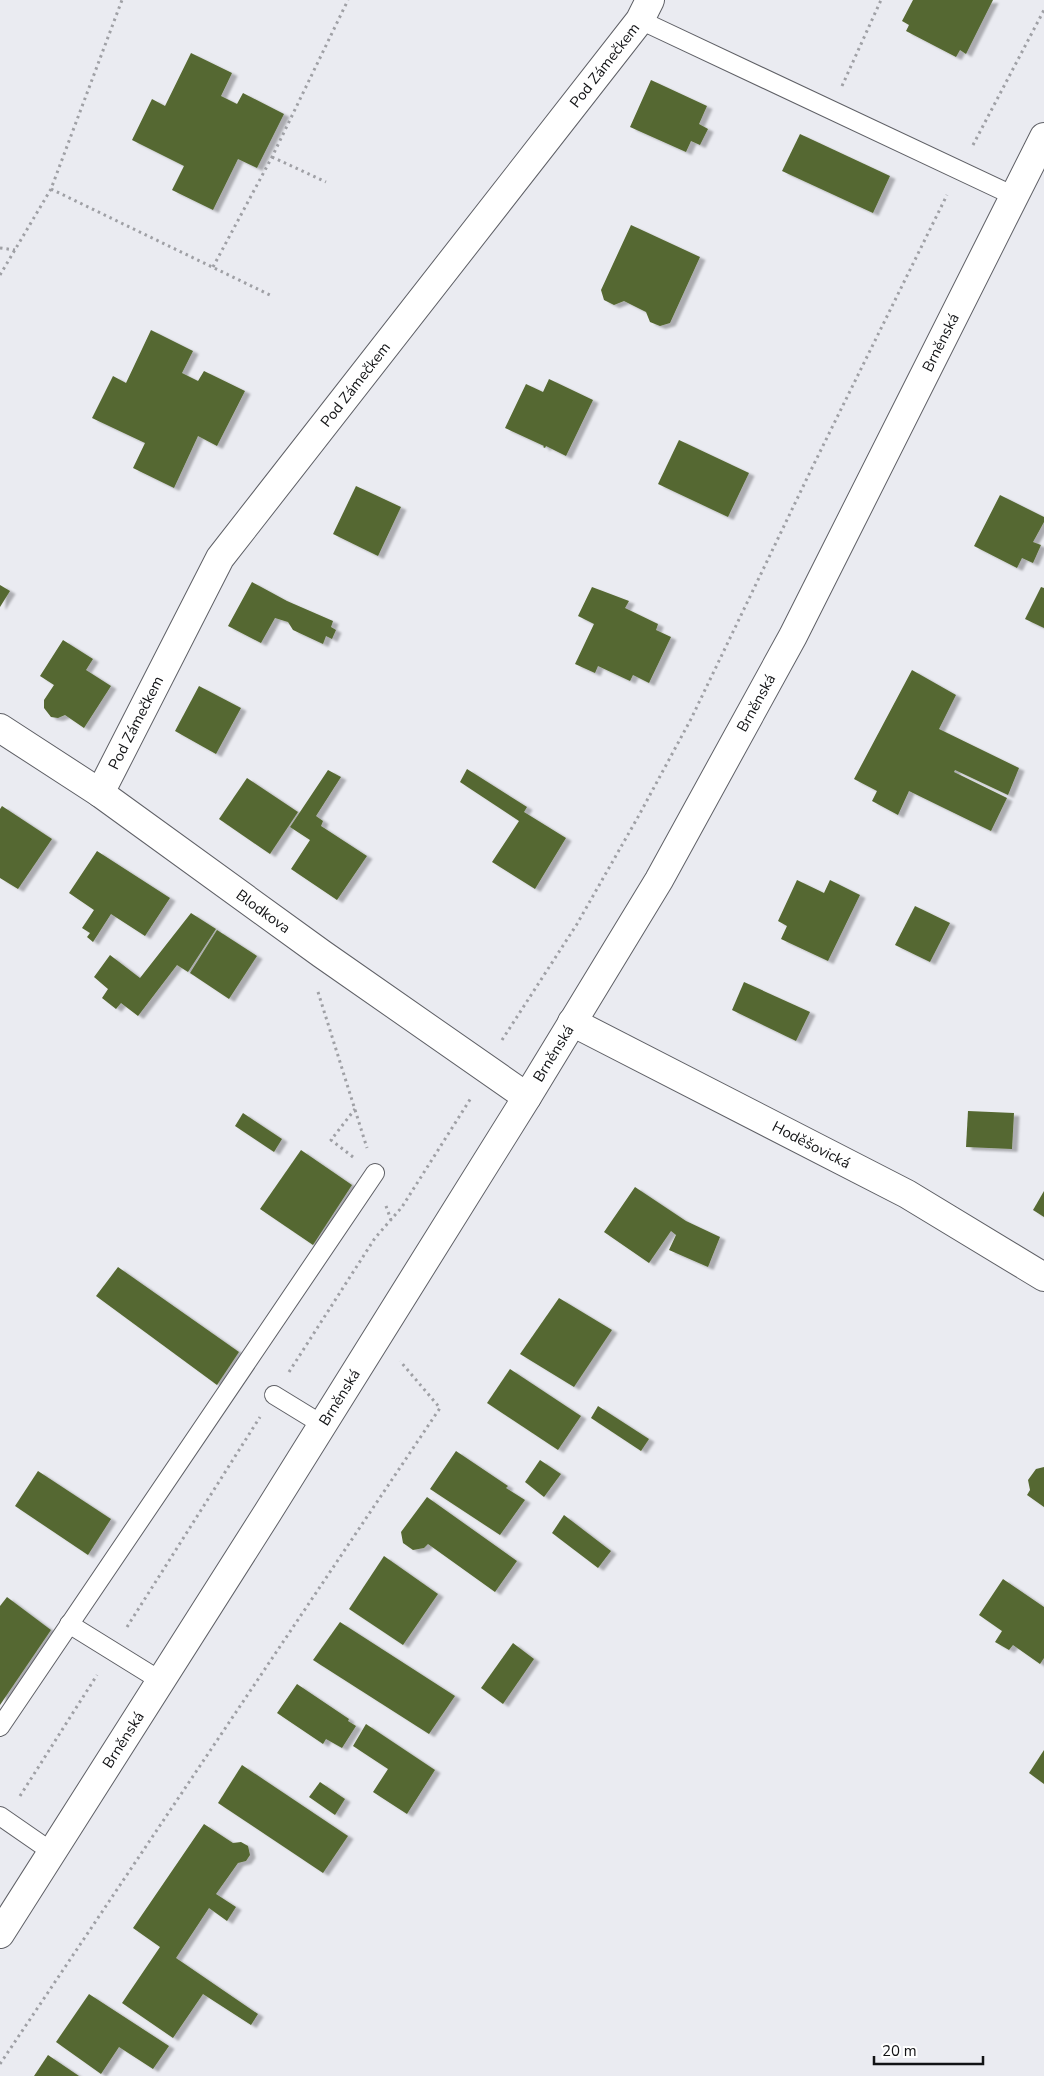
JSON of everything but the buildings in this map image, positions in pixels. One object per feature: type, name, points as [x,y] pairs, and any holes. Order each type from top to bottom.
[{"type":"street","name":"Pod Zámečkem","points":[[100,793],[220,558],[645,10]]},
{"type":"street","name":"Brněnská","points":[[0,1934],[323,1425],[659,880],[793,636],[1044,136]]},
{"type":"street","name":"Blodkova","points":[[0,728],[100,793],[322,954],[527,1096]]},
{"type":"street","name":"Hoděšovická","points":[[572,1022],[907,1194],[1044,1277]]},
{"type":"lane","points":[[645,10],[831,110],[1014,196]]},
{"type":"lane","points":[[0,1728],[375,1173]]},
{"type":"lane","points":[[274,1395],[323,1425]]},
{"type":"lane","points":[[70,1624],[161,1681]]},
{"type":"lane","points":[[3,1818],[52,1852]]},
{"type":"path","points":[[0,275],[52,189],[122,0]]},
{"type":"path","points":[[213,267],[272,158],[348,0]]},
{"type":"path","points":[[831,110],[881,0]]},
{"type":"path","points":[[3,1818],[113,1650],[375,1238],[402,1207],[489,1070],[505,1033],[577,924],[691,719],[959,170],[1044,10]]},
{"type":"path","points":[[272,158],[326,182]]},
{"type":"path","points":[[52,189],[270,295]]},
{"type":"path","points":[[0,248],[15,250]]},
{"type":"path","points":[[316,983],[391,1220]]},
{"type":"path","points":[[355,1109],[331,1140],[375,1173]]},
{"type":"path","points":[[0,2064],[440,1408],[378,1335]]}]
